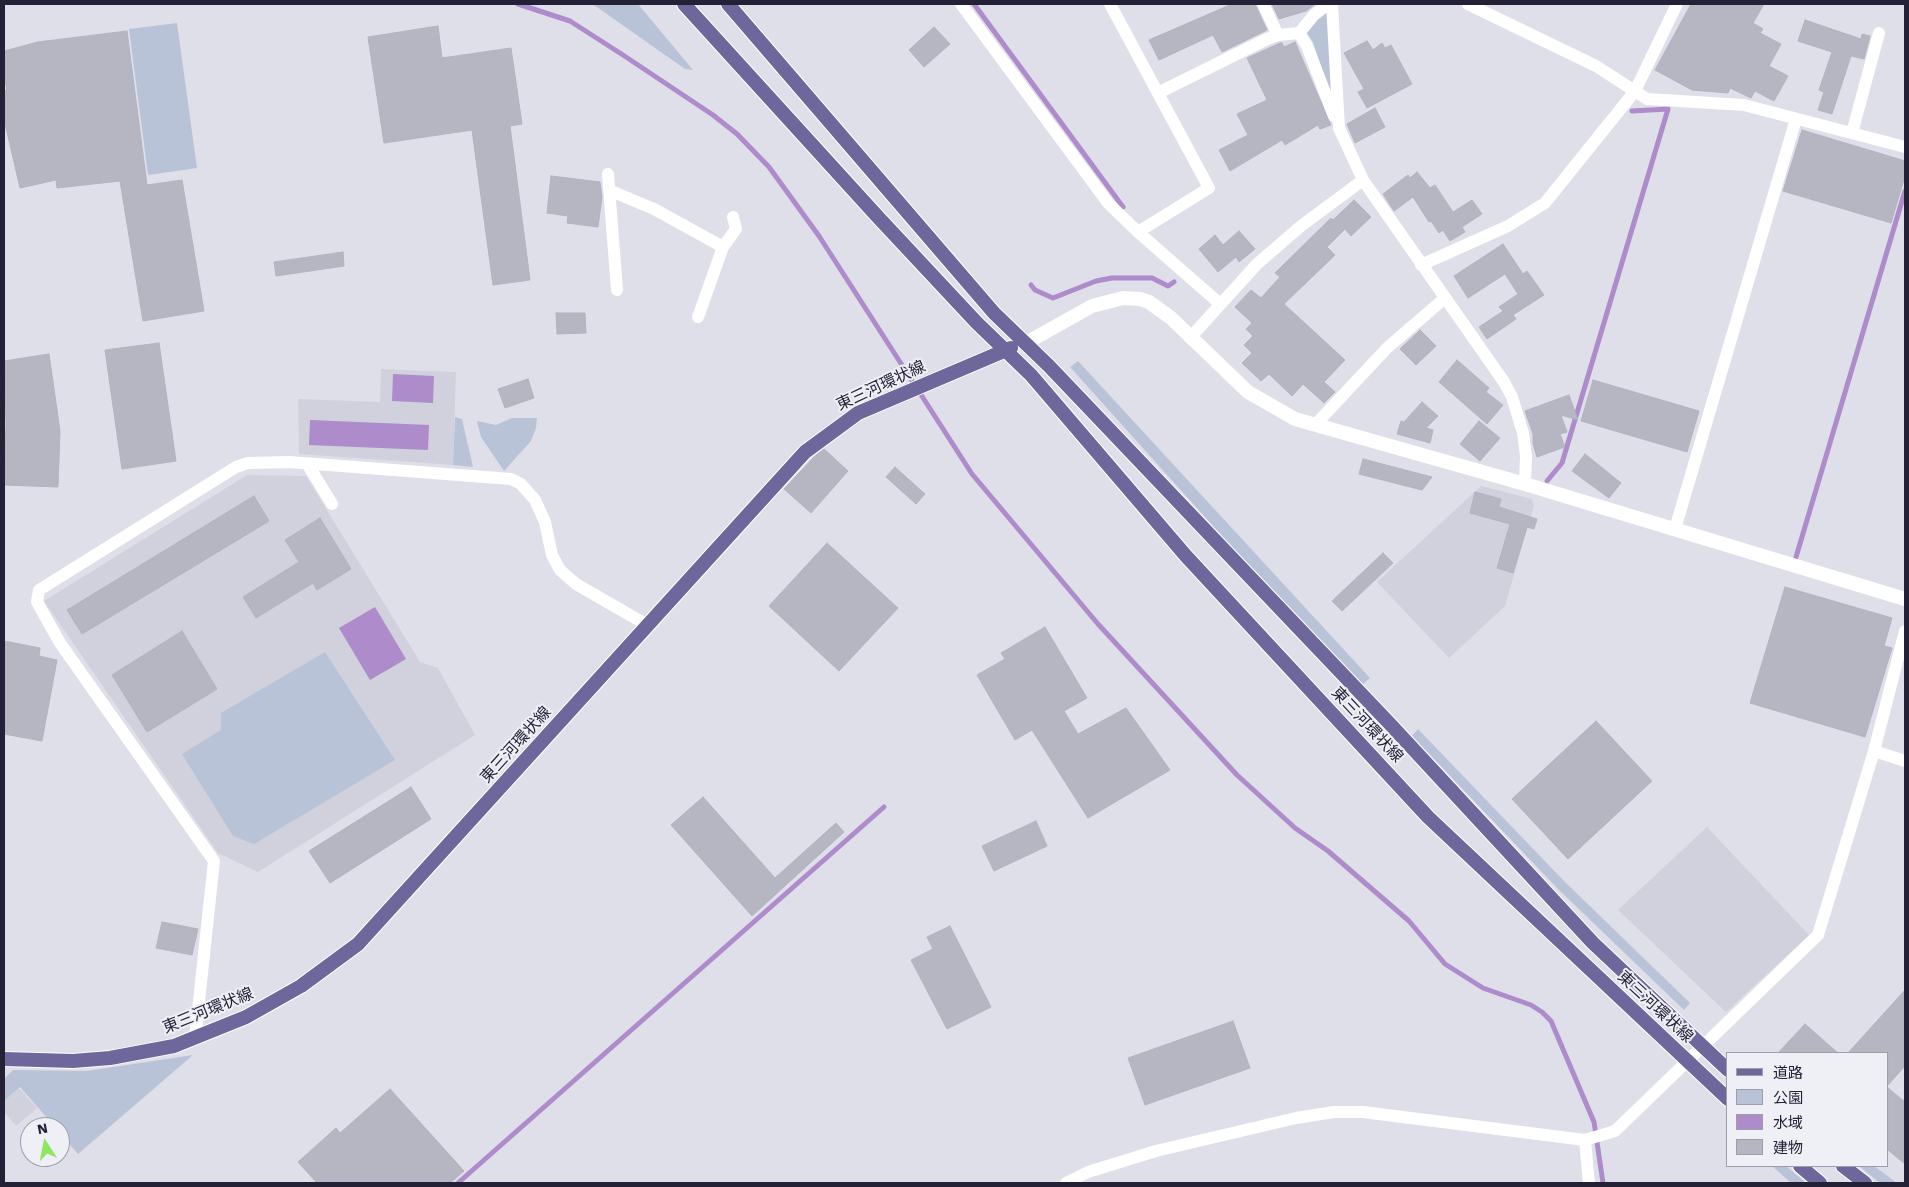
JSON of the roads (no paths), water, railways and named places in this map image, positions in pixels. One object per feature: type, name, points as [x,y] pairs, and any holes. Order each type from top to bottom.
[{"type":"main road","name":"東三河環状線","points":[[684,4],[870,209],[1004,350],[1031,375],[1186,556],[1428,817],[1726,1098]]},
{"type":"main road","name":"東三河環状線","points":[[728,4],[994,313],[1026,344],[1390,724],[1593,943],[1701,1047],[1726,1068]]},
{"type":"main road","name":"東三河環状線","points":[[4,1059],[44,1062],[100,1059],[164,1048],[195,1038],[246,1017],[301,986],[358,944],[805,452],[858,413],[1004,350],[1026,344]]},
{"type":"main road","points":[[1801,1167],[1820,1183]]},
{"type":"main road","points":[[1844,1167],[1865,1183]]},
{"type":"street","points":[[961,4],[1108,203],[1219,303]]},
{"type":"street","points":[[1110,4],[1209,188],[1138,232]]},
{"type":"street","points":[[1263,4],[1278,35]]},
{"type":"street","points":[[1158,93],[1278,35],[1299,33],[1314,15],[1328,4]]},
{"type":"street","points":[[1332,4],[1339,128]]},
{"type":"street","points":[[1468,4],[1596,66],[1647,99],[1744,105],[1905,147]]},
{"type":"street","points":[[1421,265],[1508,226],[1545,203],[1635,91],[1677,4]]},
{"type":"street","points":[[1299,33],[1307,46],[1339,128],[1363,180],[1421,265],[1491,361],[1512,397],[1523,433],[1526,456],[1525,484]]},
{"type":"street","points":[[1852,133],[1879,33]]},
{"type":"street","points":[[1675,530],[1796,119]]},
{"type":"street","points":[[608,174],[611,191],[617,290]]},
{"type":"street","points":[[1190,338],[1219,303],[1257,264],[1301,226],[1363,180]]},
{"type":"street","points":[[611,191],[654,209],[723,247]]},
{"type":"street","points":[[698,317],[723,247],[736,229],[734,217]]},
{"type":"street","points":[[1026,344],[1092,306],[1122,298],[1140,299],[1149,302],[1171,318],[1236,383],[1263,403],[1296,419],[1525,484],[1905,598]]},
{"type":"street","points":[[1315,425],[1386,348],[1445,298]]},
{"type":"street","points":[[195,1038],[214,861],[60,643],[37,602],[39,590],[236,467],[261,462],[308,464],[511,479],[521,484],[535,500],[545,522],[552,556],[560,570],[576,584],[647,625]]},
{"type":"street","points":[[308,464],[332,504]]},
{"type":"street","points":[[1066,1183],[1088,1172],[1156,1151],[1296,1118],[1334,1112],[1363,1112],[1585,1140],[1604,1136],[1615,1131],[1818,935],[1874,751],[1905,631]]},
{"type":"street","points":[[1874,751],[1905,761]]},
{"type":"street","points":[[1585,1140],[1589,1183]]},
{"type":"water","points":[[393,374],[434,376],[433,403],[392,401]]},
{"type":"water","points":[[310,420],[429,425],[428,450],[309,445]]},
{"type":"water","points":[[375,607],[406,659],[370,680],[339,628]]},
{"type":"waterway","points":[[518,4],[570,21],[623,55],[713,115],[737,134],[769,167],[819,236],[972,474],[1098,624],[1237,775],[1295,828],[1328,851],[1409,921],[1445,964],[1483,988],[1531,1005],[1551,1021],[1594,1122],[1603,1183]]},
{"type":"waterway","points":[[974,4],[1123,207]]},
{"type":"waterway","points":[[1547,481],[1562,463],[1668,109],[1632,111]]},
{"type":"waterway","points":[[1796,557],[1905,191]]},
{"type":"waterway","points":[[1031,285],[1035,290],[1053,298],[1096,281],[1112,278],[1152,278],[1168,286],[1174,282]]},
{"type":"waterway","points":[[458,1183],[884,807]]}]
